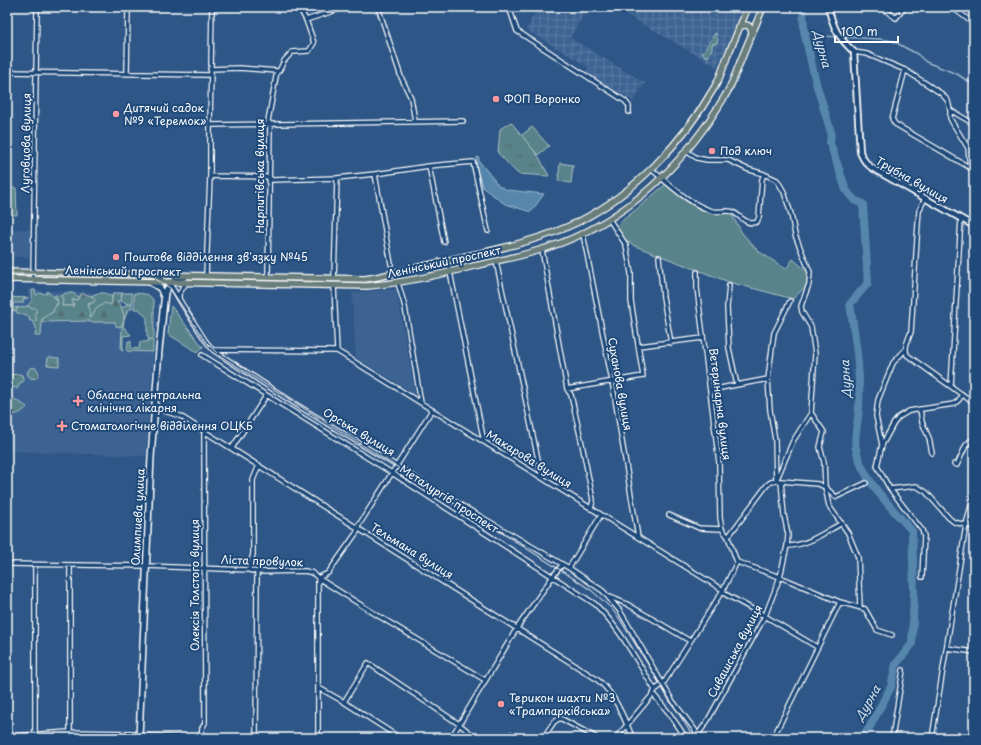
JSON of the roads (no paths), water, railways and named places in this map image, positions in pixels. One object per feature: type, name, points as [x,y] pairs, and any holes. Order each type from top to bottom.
[{"type":"main road","name":"Ленінський проспект","points":[[7,272],[366,279],[503,248],[544,236],[578,222],[602,208],[633,186],[651,169],[686,130],[717,84],[748,7]]},
{"type":"main road","name":"Ленінський проспект","points":[[7,279],[148,282],[170,284],[187,282],[367,286],[398,283],[542,250],[583,234],[609,219],[644,194],[662,178],[697,138],[726,95],[763,7]]},
{"type":"main road","points":[[744,15],[746,21],[752,23],[757,21]]},
{"type":"main road","points":[[740,27],[748,25],[751,27],[752,33]]},
{"type":"main road","points":[[512,245],[510,249],[511,254],[517,256]]},
{"type":"main road","points":[[502,260],[509,255],[507,250],[503,248]]},
{"type":"main road","points":[[164,298],[170,284],[178,278],[192,276]]},
{"type":"main road","points":[[148,282],[160,288],[164,298]]},
{"type":"main road","name":"Олимпиева улица","points":[[139,737],[146,566],[155,408],[164,298]]},
{"type":"street","name":"Луговцова вулиця","points":[[33,279],[38,7]]},
{"type":"street","points":[[127,74],[128,7]]},
{"type":"street","points":[[206,276],[210,176],[210,69],[212,7]]},
{"type":"street","points":[[210,69],[239,68],[279,71],[284,61],[292,52],[309,51],[314,43],[306,20],[299,7]]},
{"type":"street","points":[[306,20],[346,7]]},
{"type":"street","points":[[378,7],[400,77],[411,98],[415,121]]},
{"type":"street","points":[[512,7],[510,10],[517,31],[625,100],[629,106],[629,112]]},
{"type":"street","points":[[828,7],[833,26],[840,40],[854,52],[867,54],[906,70],[942,94],[948,101],[950,118],[968,148],[972,169]]},
{"type":"street","points":[[880,7],[896,18],[905,7]]},
{"type":"street","points":[[952,7],[973,22]]},
{"type":"street","name":"Трубна вулиця","points":[[854,52],[860,152],[864,161],[873,169],[974,226]]},
{"type":"street","points":[[906,70],[892,119],[895,124],[972,169]]},
{"type":"street","name":"Нарпитівська вулиця","points":[[268,277],[270,124],[268,121],[277,71]]},
{"type":"street","points":[[7,72],[210,75]]},
{"type":"street","points":[[950,110],[974,124]]},
{"type":"street","points":[[210,125],[463,121]]},
{"type":"street","points":[[686,151],[697,158],[706,160],[728,160],[777,180],[784,192],[791,214],[795,235],[810,272],[809,284],[801,306],[802,312],[811,327],[815,354],[811,413],[793,441],[776,481]]},
{"type":"street","points":[[210,176],[269,177],[272,180],[337,178],[428,166],[473,162],[488,231]]},
{"type":"street","points":[[428,166],[444,242]]},
{"type":"street","points":[[651,169],[694,203],[713,211],[732,211],[748,223],[752,224],[757,222],[759,217],[762,180],[764,174]]},
{"type":"street","points":[[375,174],[391,264]]},
{"type":"street","points":[[334,279],[337,178]]},
{"type":"street","points":[[925,198],[920,211],[918,224],[911,332],[906,349],[907,355],[974,403]]},
{"type":"street","points":[[951,386],[961,218]]},
{"type":"street","points":[[567,388],[643,376],[631,301],[631,274],[626,244],[609,219]]},
{"type":"street","name":"Суханова вулиця","points":[[583,234],[612,381],[638,537]]},
{"type":"street","points":[[542,250],[567,388],[571,395],[593,500],[591,509]]},
{"type":"street","points":[[659,257],[663,298],[671,342]]},
{"type":"street","points":[[496,261],[542,478]]},
{"type":"street","points":[[450,272],[484,442]]},
{"type":"street","name":"Ветеринарна вулиця","points":[[697,272],[697,288],[703,338],[720,463],[720,518],[722,529]]},
{"type":"street","points":[[143,274],[154,276],[170,284]]},
{"type":"street","points":[[179,300],[179,294],[187,282]]},
{"type":"street","points":[[398,283],[405,307],[422,403]]},
{"type":"street","name":"Орська вулиця","points":[[170,284],[212,350],[428,486],[569,568],[604,591],[633,632],[672,700],[695,730],[698,737]]},
{"type":"street","points":[[729,285],[727,306],[729,348],[737,385]]},
{"type":"street","points":[[212,350],[337,351],[334,286]]},
{"type":"street","points":[[776,481],[775,440],[768,380],[774,333],[790,301]]},
{"type":"street","points":[[639,346],[703,338]]},
{"type":"street","points":[[882,444],[876,416],[878,400],[893,363],[906,349]]},
{"type":"street","name":"Макарова вулиця","points":[[337,351],[723,590],[725,594],[817,647]]},
{"type":"street","name":"Металургів проспект","points":[[202,355],[392,473],[595,604],[616,628],[655,690]]},
{"type":"street","points":[[710,390],[768,380]]},
{"type":"street","points":[[922,577],[924,536],[922,530],[890,489],[877,466],[882,444],[899,417],[909,411],[954,404],[959,400],[962,394]]},
{"type":"street","points":[[232,448],[266,396]]},
{"type":"street","name":"Тельмана вулиця","points":[[155,408],[180,416],[602,683],[608,689],[617,704],[633,738]]},
{"type":"street","points":[[920,409],[922,422],[929,438],[932,453]]},
{"type":"street","points":[[318,738],[318,578],[328,573],[357,532],[357,528],[398,466],[432,410]]},
{"type":"street","points":[[811,413],[824,432],[820,447],[824,462],[825,487],[829,506],[842,523],[858,557],[860,607]]},
{"type":"street","name":"Олексія Толстого вулиця","points":[[201,738],[202,728],[205,723],[204,431]]},
{"type":"street","points":[[954,464],[956,465],[966,445],[970,441],[974,443]]},
{"type":"street","points":[[249,570],[253,554],[253,480],[259,465]]},
{"type":"street","points":[[728,537],[767,485],[771,482],[781,481],[818,484],[825,487],[836,496],[866,483]]},
{"type":"street","name":"Сивашська вулиця","points":[[698,737],[765,616],[780,577],[788,535],[784,515],[781,481]]},
{"type":"street","points":[[890,489],[916,486],[926,492],[954,522],[974,527]]},
{"type":"street","points":[[932,738],[966,525],[974,494]]},
{"type":"street","points":[[569,568],[601,515]]},
{"type":"street","points":[[616,738],[655,690],[663,684],[723,590],[737,562],[728,537],[722,529],[699,528],[669,515]]},
{"type":"street","points":[[787,546],[795,546],[807,542],[842,523]]},
{"type":"street","points":[[737,562],[780,577],[840,602],[865,609],[877,630],[892,635]]},
{"type":"street","name":"Ліста провулок","points":[[7,564],[146,566],[249,570],[257,572],[305,571],[313,573],[318,578],[376,615],[485,680]]},
{"type":"street","points":[[35,565],[35,735]]},
{"type":"street","points":[[70,565],[70,738]]},
{"type":"street","points":[[451,738],[516,628],[562,565]]},
{"type":"street","points":[[256,738],[257,572]]},
{"type":"street","name":"Орська вулиця","points":[[609,597],[627,604],[690,641]]},
{"type":"street","points":[[773,738],[840,602]]},
{"type":"street","points":[[947,648],[974,652]]},
{"type":"street","points":[[344,702],[368,664],[459,724],[475,737],[474,738]]},
{"type":"street","points":[[892,738],[903,670]]},
{"type":"street","points":[[319,688],[344,702],[400,738]]},
{"type":"street","points":[[653,694],[686,738]]},
{"type":"street","points":[[543,738],[554,722],[560,718],[597,738]]},
{"type":"street","points":[[13,737],[69,732],[133,733],[139,737],[189,738]]},
{"type":"street","points":[[512,734],[518,738]]},
{"type":"waterway","name":"Дурна","points":[[803,7],[804,31],[816,83],[831,132],[830,143],[846,190],[854,200],[863,204],[868,283],[850,304],[859,381],[859,412],[855,445],[864,472],[871,483],[912,531],[914,592],[912,644],[896,664],[891,687],[868,730],[862,738]]},
{"type":"waterway","points":[[804,31],[823,36],[838,37]]},
{"type":"waterway","points":[[842,37],[893,41],[917,54],[926,62],[957,74],[974,85]]},
{"type":"tram line","points":[[7,274],[138,276],[154,278],[170,288],[205,341],[219,355],[591,590],[611,608],[619,618],[694,738]]},
{"type":"place","name":"ФОП Воронко","points":[[496,99]]},
{"type":"place","name":"Дитячий садок №9 «Теремок»","points":[[116,114]]},
{"type":"place","name":"Под ключ","points":[[712,151]]},
{"type":"place","name":"Поштове відділення зв'язку №45","points":[[116,257]]},
{"type":"place","name":"Обласна центральна клінічна лікарня","points":[[78,401]]},
{"type":"place","name":"Стоматологічне відділення ОЦКБ","points":[[62,426]]},
{"type":"place","name":"Терикон шахти №3 «Трампарківська»","points":[[501,704]]}]
